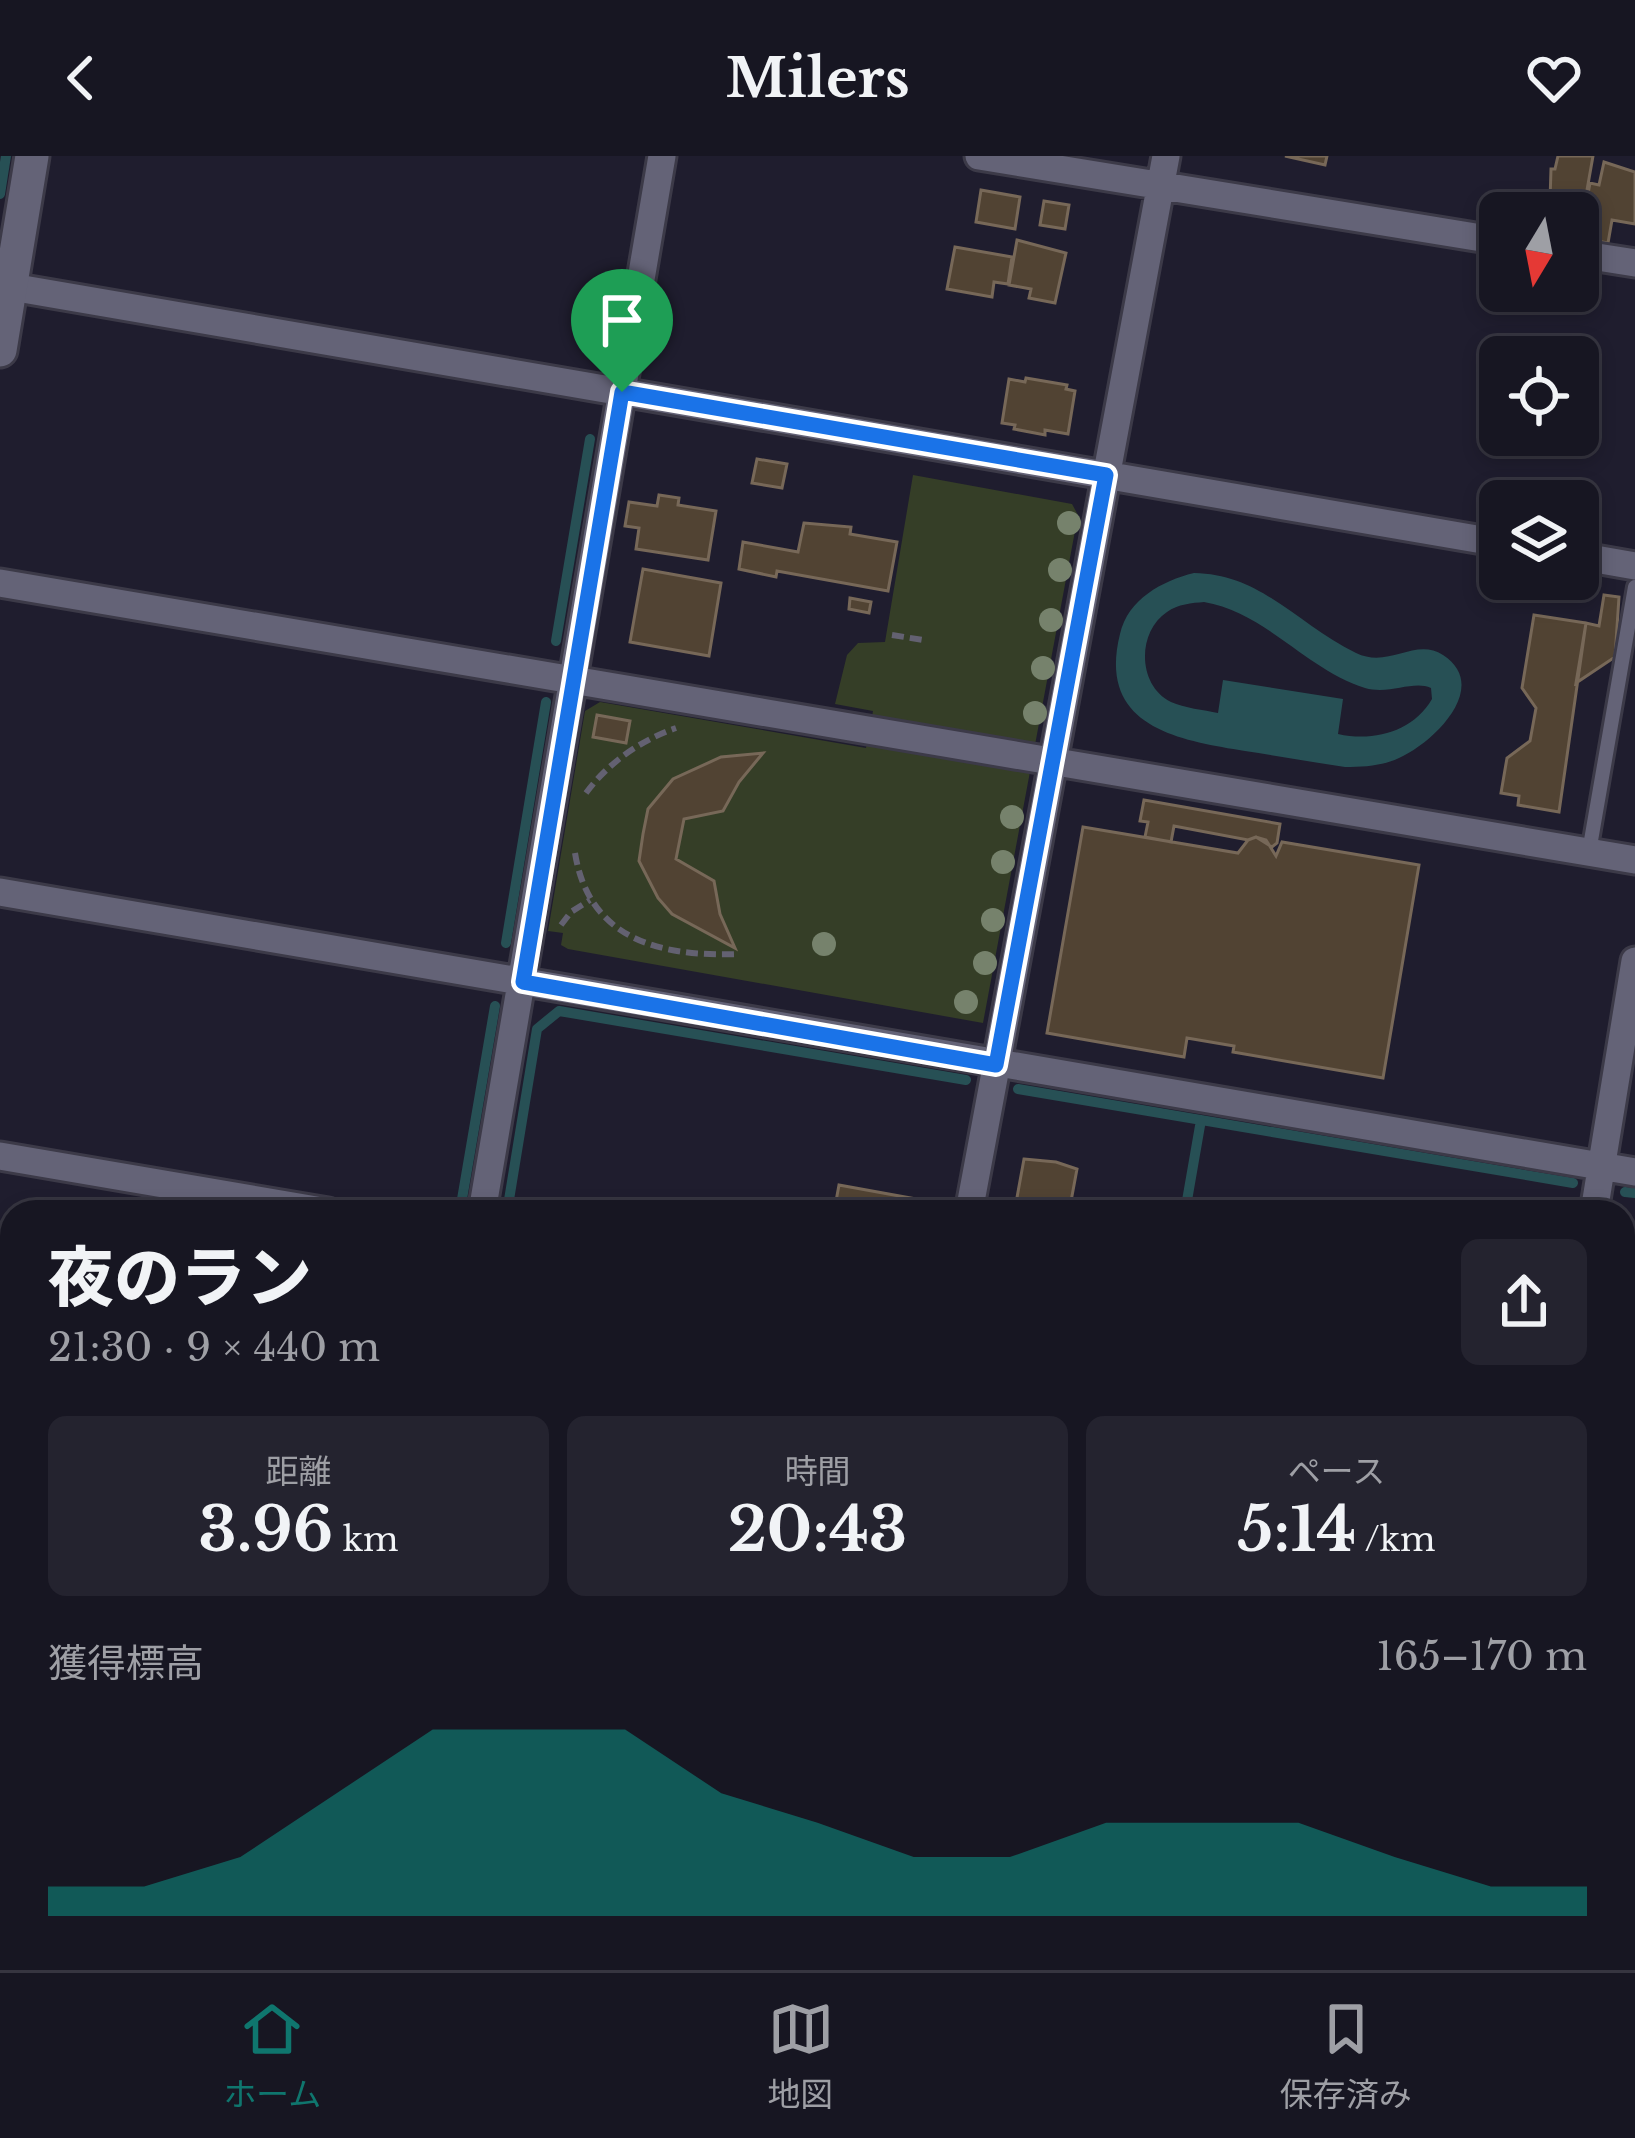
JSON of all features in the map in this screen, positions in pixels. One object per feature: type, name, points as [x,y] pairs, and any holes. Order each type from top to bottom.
[{"type":"street","points":[[0,350],[5,286],[32,156]]},
{"type":"street","points":[[484,1200],[662,156]]},
{"type":"street","points":[[979,156],[1479,238]]},
{"type":"street","points":[[971,1200],[1166,156]]},
{"type":"street","points":[[1599,257],[1635,263]]},
{"type":"street","points":[[5,286],[1479,539]]},
{"type":"street","points":[[1599,560],[1635,566]]},
{"type":"street","points":[[0,584],[1635,860]]},
{"type":"street","points":[[0,892],[1635,1172]]},
{"type":"street","points":[[1596,1200],[1635,962]]},
{"type":"street","points":[[0,1156],[258,1200]]},
{"type":"lane","points":[[1588,852],[1635,587]]},
{"type":"path","points":[[892,635],[923,640]]},
{"type":"path","points":[[584,796],[629,752],[656,735],[683,726]]},
{"type":"path","points":[[574,849],[590,900],[610,924],[632,938],[682,951],[738,954]]},
{"type":"path","points":[[556,932],[571,912],[590,900]]},
{"type":"shaded area","points":[[913,475],[1072,504],[1078,515],[983,1023],[561,945],[563,933],[548,931],[585,711],[600,702],[866,748],[873,711],[835,704],[847,655],[858,643],[885,642]]},
{"type":"shaded area","points":[[1194,573],[1240,582],[1335,642],[1368,657],[1422,649],[1443,655],[1457,668],[1461,683],[1452,713],[1427,740],[1399,758],[1345,767],[1219,747],[1148,723],[1131,709],[1120,690],[1116,665],[1120,634],[1138,601]],"holes":[[[1204,602],[1226,608],[1344,680],[1374,690],[1424,686],[1431,688],[1432,699],[1403,727],[1365,737],[1338,734],[1343,699],[1223,680],[1218,713],[1171,702],[1152,684],[1147,671],[1150,632],[1167,612],[1180,606]]]},
{"type":"building","points":[[1285,156],[1327,156],[1325,165]]},
{"type":"building","points":[[1558,156],[1593,156],[1587,192],[1550,192],[1551,169]]},
{"type":"building","points":[[1604,162],[1635,172],[1635,224],[1612,220],[1608,243],[1599,241],[1599,192],[1588,192],[1590,183],[1599,185]]},
{"type":"building","points":[[981,190],[1020,197],[1015,229],[976,222]]},
{"type":"building","points":[[1044,201],[1069,205],[1065,229],[1040,225]]},
{"type":"building","points":[[1017,240],[1066,253],[1055,303],[1029,298],[1031,289],[1009,285]]},
{"type":"building","points":[[955,247],[1012,257],[1008,284],[994,282],[992,297],[947,289]]},
{"type":"building","points":[[1026,378],[1067,385],[1066,389],[1075,391],[1068,434],[1045,430],[1045,435],[1002,423],[1009,379],[1025,382]]},
{"type":"building","points":[[757,459],[787,464],[782,488],[752,483]]},
{"type":"building","points":[[659,495],[679,498],[678,505],[716,511],[708,560],[636,549],[639,528],[625,526],[629,502],[657,506]]},
{"type":"building","points":[[804,523],[851,527],[850,534],[897,542],[888,591],[739,569],[743,542],[798,552]]},
{"type":"building","points":[[643,569],[721,583],[709,656],[630,642]]},
{"type":"building","points":[[1604,595],[1619,597],[1615,657],[1576,683],[1586,623],[1599,626]]},
{"type":"building","points":[[850,598],[871,602],[869,613],[849,609]]},
{"type":"building","points":[[1534,615],[1586,623],[1559,812],[1518,805],[1519,796],[1501,793],[1507,758],[1530,741],[1536,708],[1522,688]]},
{"type":"building","points":[[597,715],[630,721],[626,743],[593,737]]},
{"type":"building","points":[[763,753],[723,811],[684,819],[676,859],[714,881],[720,914],[735,948],[672,914],[639,861],[648,809],[673,779],[721,757]]},
{"type":"building","points":[[1144,800],[1280,824],[1277,843],[1272,847],[1256,837],[1248,840],[1174,826],[1171,842],[1145,837],[1148,822],[1140,821]]},
{"type":"building","points":[[1083,827],[1238,853],[1256,837],[1266,840],[1276,856],[1282,842],[1419,865],[1383,1078],[1233,1052],[1234,1046],[1187,1038],[1184,1057],[1047,1033]]},
{"type":"building","points":[[1024,1159],[1077,1169],[1071,1200],[1017,1200]]},
{"type":"building","points":[[839,1185],[922,1200],[836,1200]]},
{"type":"waterway","points":[[0,194],[6,156]]},
{"type":"waterway","points":[[556,641],[590,439]]},
{"type":"waterway","points":[[506,943],[546,702]]},
{"type":"waterway","points":[[462,1200],[495,1006]]},
{"type":"waterway","points":[[509,1200],[537,1029],[559,1011],[966,1080]]},
{"type":"waterway","points":[[1018,1089],[1573,1183]]},
{"type":"waterway","points":[[1187,1200],[1201,1120]]},
{"type":"waterway","points":[[1625,1192],[1635,1193]]},
{"type":"route","points":[[622,392],[1106,475],[996,1065],[523,982],[622,392]]}]
